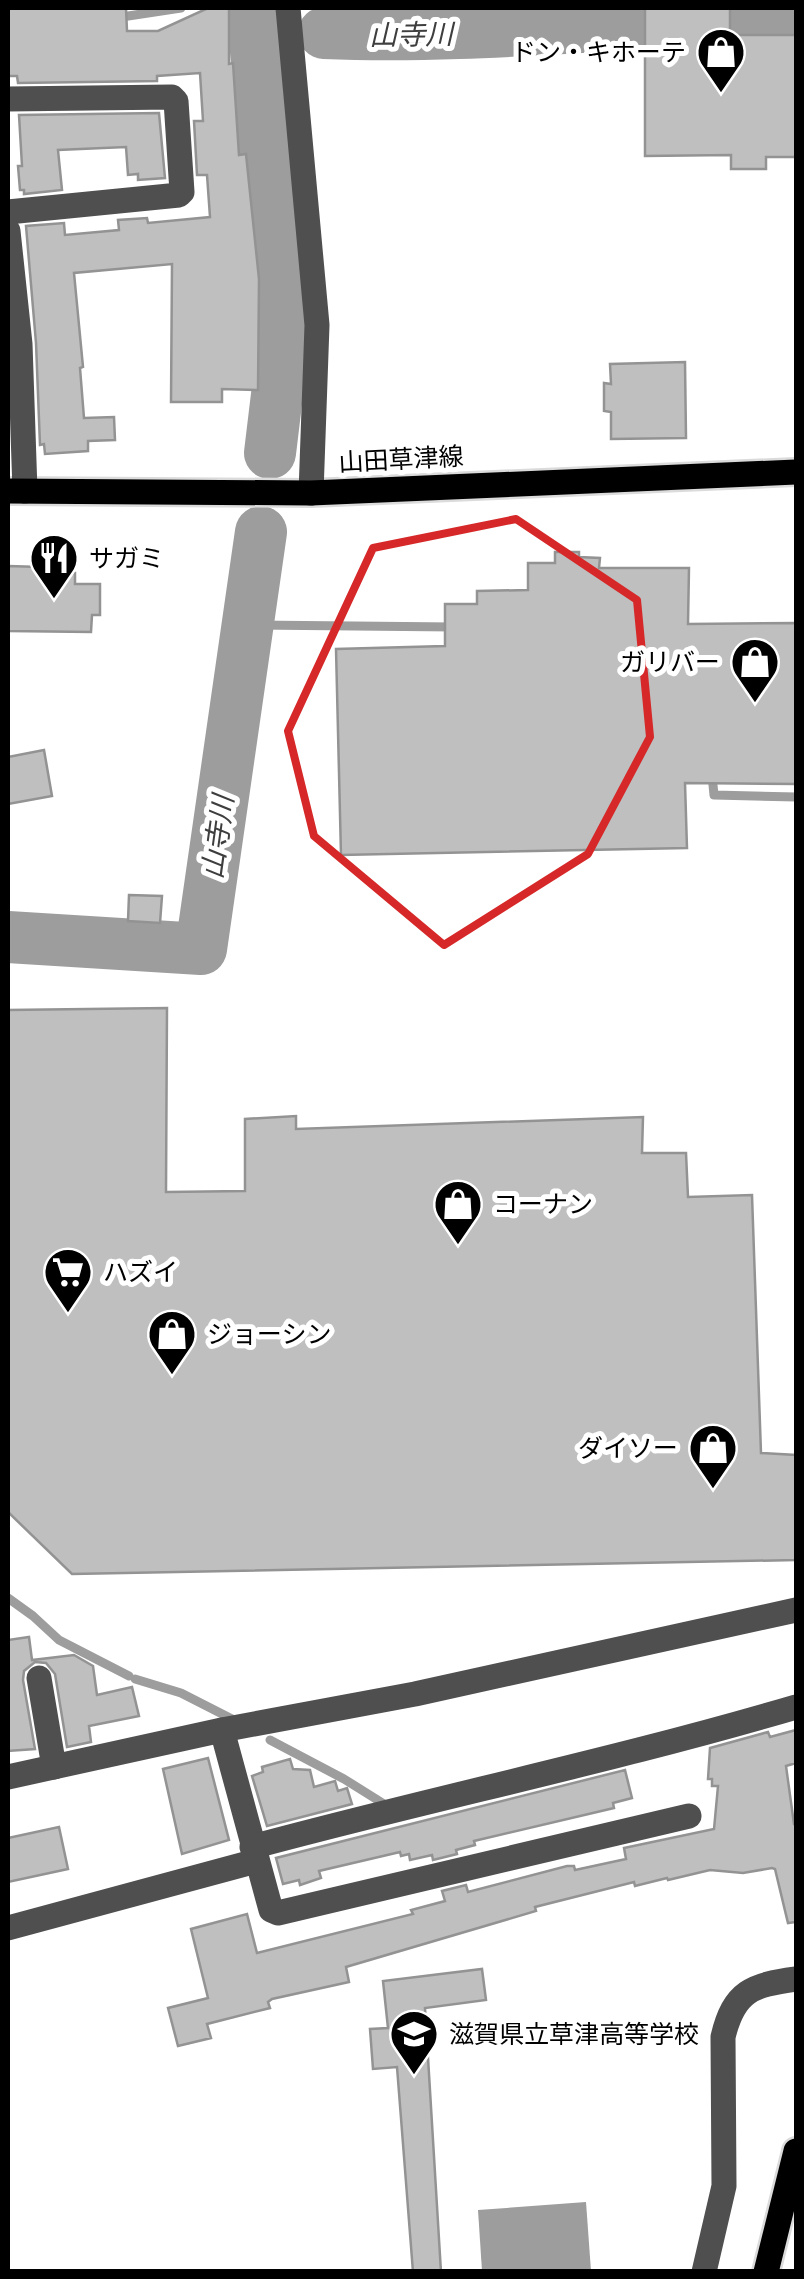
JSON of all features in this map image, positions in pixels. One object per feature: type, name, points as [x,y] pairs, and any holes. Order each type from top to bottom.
[{"type":"main road","name":"山田草津線","points":[[16,491],[311,493],[796,472]]},
{"type":"main road","points":[[766,2272],[796,2150]]},
{"type":"street","points":[[288,8],[317,325],[311,493]]},
{"type":"street","points":[[8,99],[172,97],[176,100],[182,192],[179,196],[8,212]]},
{"type":"street","points":[[8,231],[16,491]]},
{"type":"street","points":[[8,1777],[222,1730],[415,1694],[796,1610]]},
{"type":"street","points":[[38,1678],[54,1767]]},
{"type":"street","points":[[8,1928],[396,1808],[564,1770],[796,1706]]},
{"type":"street","points":[[222,1730],[271,1910],[278,1913],[688,1816]]},
{"type":"street","points":[[704,2272],[724,2186],[724,2038],[729,2014],[736,2000],[751,1990],[796,1979]]},
{"type":"highlighted area","points":[[516,519],[637,600],[650,737],[588,854],[444,945],[314,836],[288,731],[373,548]]},
{"type":"shaded area","points":[[586,2202],[591,2271],[482,2271],[478,2210]]},
{"type":"building","points":[[8,8],[126,8],[127,31],[158,31],[208,8],[229,8],[229,64],[233,63],[239,155],[246,154],[259,279],[258,390],[222,389],[222,402],[171,402],[172,264],[74,273],[84,418],[114,417],[115,440],[88,441],[88,451],[45,454],[44,444],[40,445],[26,226],[64,223],[65,235],[119,230],[118,220],[147,218],[148,223],[210,217],[207,175],[197,175],[194,121],[203,121],[200,73],[157,76],[157,81],[18,83],[17,76],[8,76]]},
{"type":"building","name":"ドン・キホーテ","points":[[645,8],[730,8],[730,35],[796,35],[796,157],[766,157],[766,169],[731,169],[731,155],[645,156]]},
{"type":"building","points":[[159,113],[165,178],[138,180],[138,174],[128,175],[126,147],[58,150],[62,190],[24,194],[20,190],[19,115]]},
{"type":"building","points":[[685,362],[686,438],[611,439],[611,412],[604,411],[604,383],[611,384],[610,364]]},
{"type":"building","points":[[555,552],[579,552],[579,557],[600,558],[599,568],[689,568],[688,624],[796,623],[796,784],[685,783],[687,848],[341,855],[336,649],[445,646],[445,604],[477,604],[477,591],[528,590],[528,563],[555,563]]},
{"type":"building","name":"サガミ","points":[[8,566],[75,573],[75,584],[100,584],[100,615],[92,615],[91,632],[8,631]]},
{"type":"building","points":[[44,750],[52,796],[8,804],[8,757]]},
{"type":"building","points":[[129,895],[162,896],[160,923],[128,921]]},
{"type":"building","points":[[167,1008],[166,1192],[245,1191],[245,1119],[296,1116],[296,1129],[643,1117],[642,1153],[686,1153],[688,1197],[752,1195],[761,1453],[796,1455],[796,1560],[72,1574],[8,1512],[8,1010]]},
{"type":"building","points":[[29,1637],[32,1660],[74,1655],[93,1666],[97,1695],[132,1687],[139,1716],[89,1726],[91,1742],[67,1747],[55,1674],[46,1663],[35,1662],[24,1671],[23,1680],[35,1749],[8,1751],[8,1640]]},
{"type":"building","points":[[796,1730],[796,1763],[786,1766],[796,1824],[796,1922],[788,1923],[772,1868],[743,1873],[710,1870],[635,1886],[634,1882],[535,1907],[536,1911],[346,1967],[349,1982],[272,1999],[268,2002],[270,2008],[207,2024],[211,2038],[178,2046],[168,2008],[208,1998],[191,1929],[247,1914],[257,1953],[413,1914],[411,1910],[445,1901],[442,1891],[466,1885],[468,1892],[567,1866],[574,1866],[575,1870],[626,1859],[624,1848],[714,1829],[718,1786],[712,1786],[712,1779],[708,1779],[710,1748],[768,1732],[770,1737]]},
{"type":"building","points":[[208,1758],[229,1840],[182,1854],[163,1769]]},
{"type":"building","points":[[290,1759],[293,1769],[310,1770],[314,1787],[335,1781],[338,1791],[347,1788],[352,1804],[267,1826],[252,1776],[263,1772],[262,1767]]},
{"type":"building","points":[[625,1770],[632,1798],[613,1803],[614,1808],[474,1841],[475,1845],[456,1850],[457,1854],[433,1860],[432,1855],[410,1860],[409,1854],[401,1856],[400,1852],[319,1871],[321,1878],[300,1885],[299,1880],[283,1884],[276,1858]]},
{"type":"building","points":[[59,1827],[68,1869],[8,1882],[8,1838]]},
{"type":"building","points":[[482,1969],[486,2000],[425,2008],[441,2272],[413,2272],[397,2067],[373,2069],[370,2029],[388,2028],[383,1981]]},
{"type":"waterway","points":[[115,18],[181,8]]},
{"type":"waterway","name":"山寺川","points":[[252,8],[283,345],[270,453]]},
{"type":"waterway","name":"山寺川","points":[[324,33],[442,34],[796,18]]},
{"type":"waterway","name":"山寺川","points":[[8,937],[201,949],[261,532]]},
{"type":"waterway","points":[[247,625],[454,627]]},
{"type":"waterway","points":[[712,775],[714,795],[796,797]]},
{"type":"waterway","points":[[8,1598],[59,1640],[129,1676]]},
{"type":"waterway","points":[[135,1679],[181,1693],[232,1719]]},
{"type":"waterway","points":[[270,1740],[384,1804]]},
{"type":"place","name":"ドン・キホーテ","points":[[721,94]]},
{"type":"place","name":"サガミ","points":[[54,600]]},
{"type":"place","name":"ガリバー","points":[[755,704]]},
{"type":"place","name":"コーナン","points":[[458,1246]]},
{"type":"place","name":"ハズイ","points":[[68,1314]]},
{"type":"place","name":"ジョーシン","points":[[172,1376]]},
{"type":"place","name":"ダイソー","points":[[713,1490]]},
{"type":"place","name":"滋賀県立草津高等学校","points":[[414,2076]]}]
